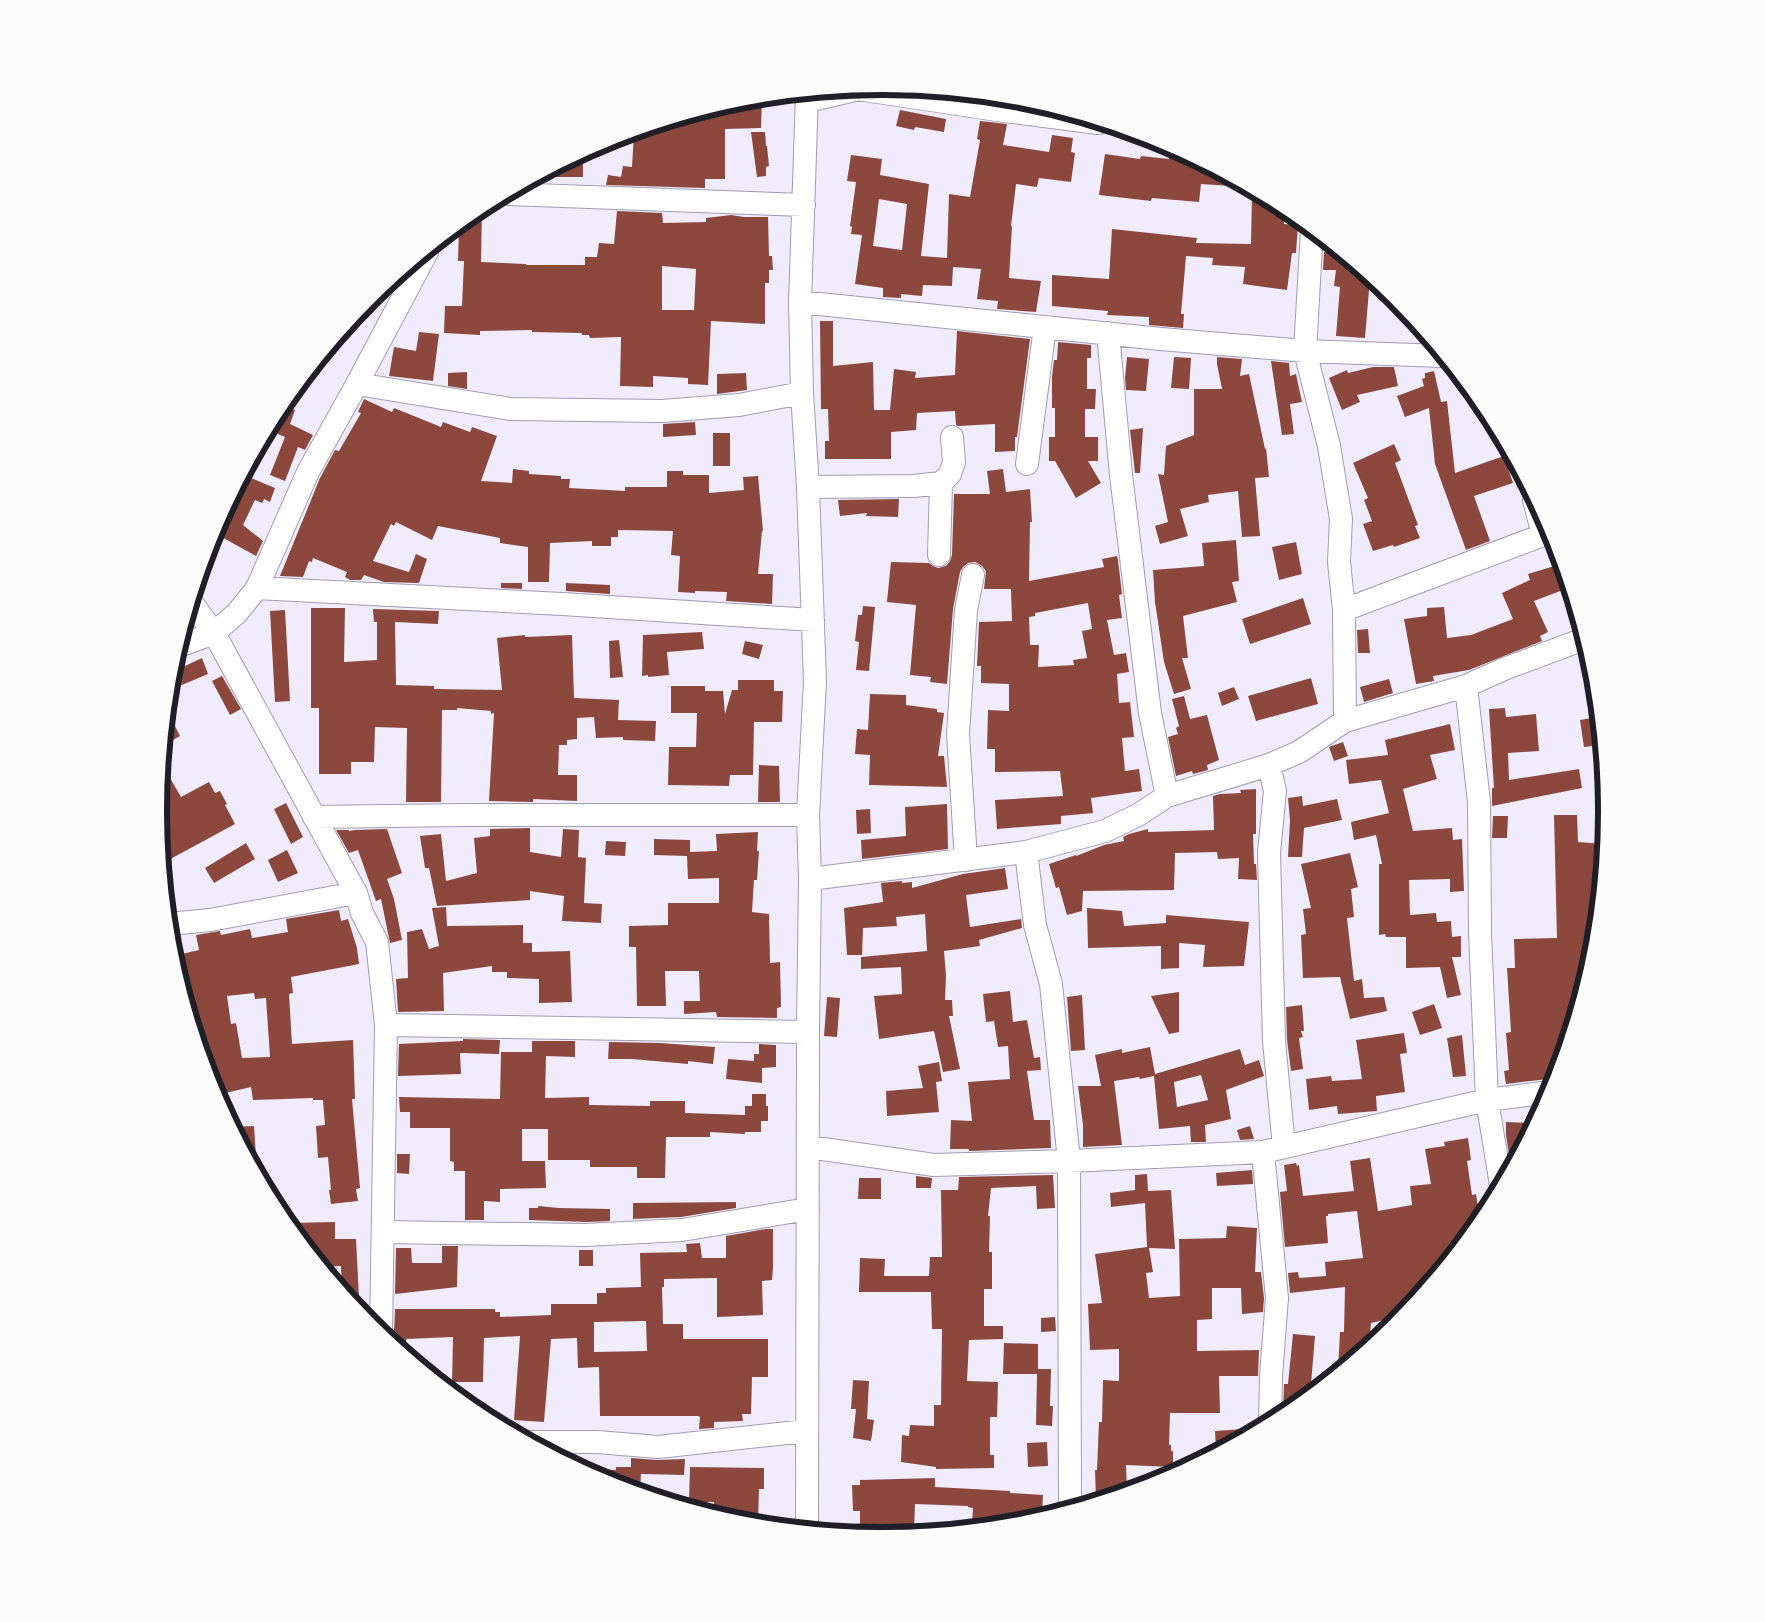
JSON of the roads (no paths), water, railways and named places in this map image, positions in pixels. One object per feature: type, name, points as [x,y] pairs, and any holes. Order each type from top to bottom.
[{"type":"street","points":[[905,96],[1069,119]]},
{"type":"street","points":[[807,99],[800,302],[802,393],[808,488],[815,681],[808,815],[810,879],[807,1523]]},
{"type":"street","points":[[519,194],[804,205]]},
{"type":"street","points":[[1312,238],[1305,350],[1329,446],[1341,519],[1339,562],[1344,610],[1345,721]]},
{"type":"street","points":[[187,643],[214,633],[237,613],[257,588],[308,472],[420,265]]},
{"type":"street","points":[[800,302],[1108,333],[1305,350],[1435,356]]},
{"type":"street","points":[[1027,464],[1045,327]]},
{"type":"street","points":[[1108,333],[1121,475],[1150,713],[1167,796]]},
{"type":"street","points":[[357,384],[510,409],[662,411],[739,405],[802,393]]},
{"type":"street","points":[[808,488],[913,486],[941,483],[950,474],[954,462],[952,437]]},
{"type":"street","points":[[940,555],[941,483]]},
{"type":"street","points":[[1344,610],[1543,535]]},
{"type":"street","points":[[966,860],[958,734],[966,610],[973,575]]},
{"type":"street","points":[[257,588],[562,604],[813,620]]},
{"type":"street","points":[[196,609],[214,633],[356,893],[362,913],[377,942],[386,1025],[381,1322]]},
{"type":"street","points":[[810,879],[1026,852],[1105,831],[1138,815],[1167,796],[1269,765],[1299,752],[1345,721],[1466,686],[1504,669],[1578,641]]},
{"type":"street","points":[[1466,686],[1479,802],[1480,933],[1487,1100],[1499,1175]]},
{"type":"street","points":[[1269,765],[1275,791],[1269,853],[1274,1041],[1273,1150],[1277,1298],[1270,1412]]},
{"type":"street","points":[[314,817],[808,815]]},
{"type":"street","points":[[1026,852],[1035,925],[1051,984],[1069,1161],[1070,1502]]},
{"type":"street","points":[[176,923],[210,920],[356,893]]},
{"type":"street","points":[[386,1025],[808,1032]]},
{"type":"street","points":[[808,1147],[934,1165],[1069,1161],[1273,1150],[1487,1100],[1540,1093]]},
{"type":"street","points":[[383,1232],[586,1235],[682,1230],[808,1209]]},
{"type":"street","points":[[545,1442],[597,1442],[658,1447],[806,1431]]}]
